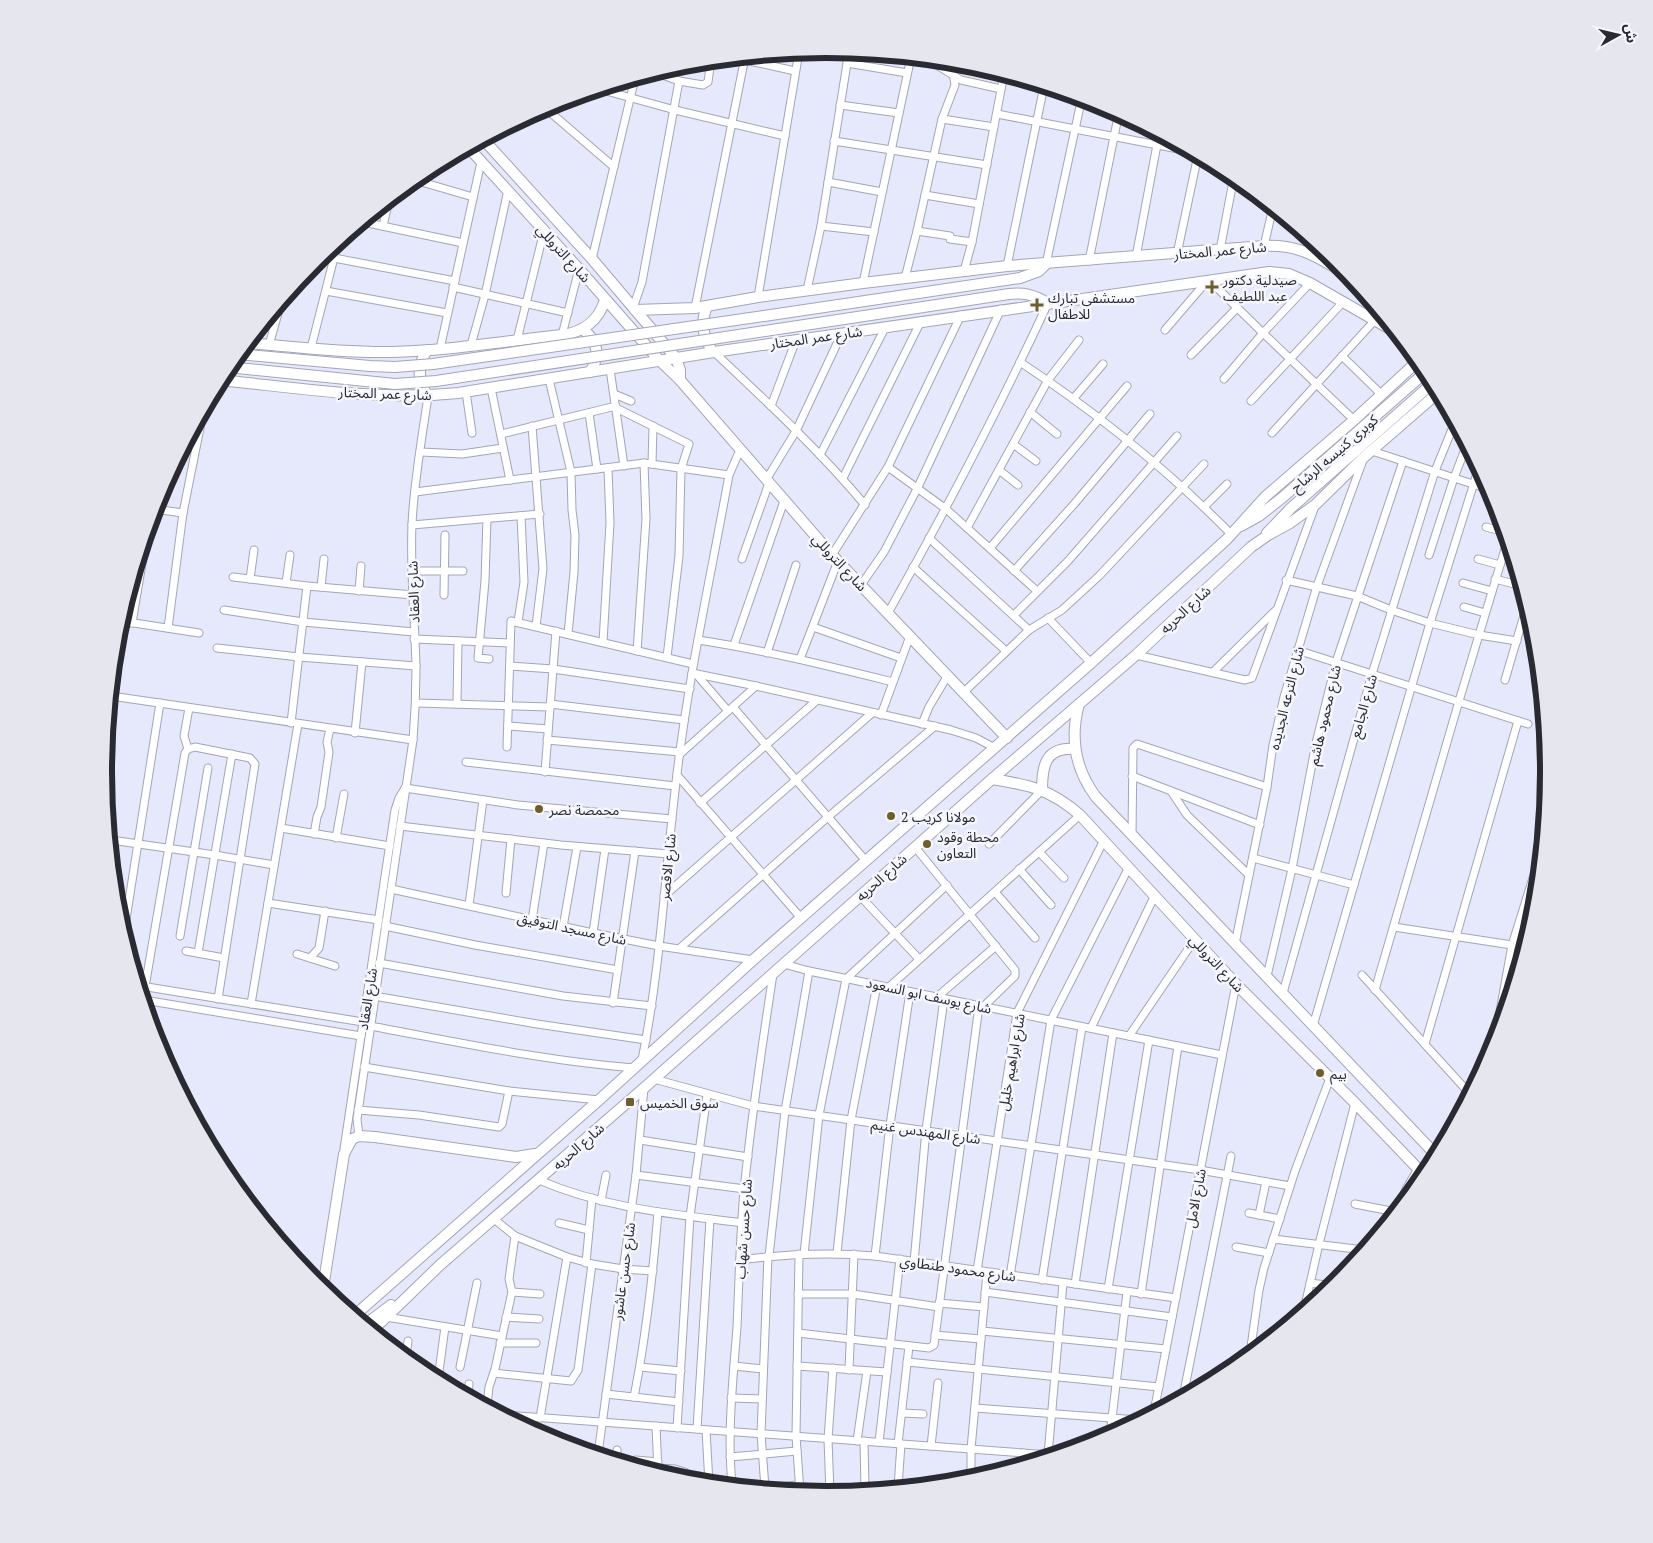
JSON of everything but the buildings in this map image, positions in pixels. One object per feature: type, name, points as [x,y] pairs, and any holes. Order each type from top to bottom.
[{"type":"main road","name":"شارع التروللي","points":[[488,143],[592,258],[676,358]]},
{"type":"main road","name":"شارع التروللي","points":[[472,152],[508,190],[659,360],[680,380],[835,558],[1007,738]]},
{"type":"main road","name":"شارع عمر المختار","points":[[634,309],[695,308],[807,290],[1007,266],[1264,246],[1290,246],[1307,252],[1327,263]]},
{"type":"main road","points":[[247,355],[370,366],[395,367],[433,364],[1020,278],[1039,271],[1046,264]]},
{"type":"main road","name":"شارع عمر المختار","points":[[229,381],[384,395],[428,396],[466,392],[659,360],[886,326],[1269,272],[1289,274],[1310,283],[1383,324]]},
{"type":"main road","points":[[237,369],[396,384],[436,381],[1014,293],[1035,296],[1048,303]]},
{"type":"main road","points":[[255,344],[364,352],[440,349],[562,335],[582,330],[597,318],[605,300]]},
{"type":"main road","points":[[706,306],[703,319],[704,333],[709,346],[714,352]]},
{"type":"main road","points":[[582,330],[589,334],[597,348],[595,365],[590,372]]},
{"type":"main road","points":[[427,350],[420,363],[420,377],[421,384],[428,396]]},
{"type":"main road","points":[[676,358],[680,370],[680,380]]},
{"type":"main road","name":"شارع الحريه","points":[[360,1311],[541,1152],[753,960],[1091,663],[1234,532],[1265,497],[1414,366]]},
{"type":"main road","name":"كوبرى كنيسه الرشاح","points":[[1234,532],[1259,516],[1283,497],[1421,376]]},
{"type":"main road","name":"كوبرى كنيسه الرشاح","points":[[1260,541],[1291,508],[1428,388]]},
{"type":"main road","name":"شارع الحريه","points":[[377,1326],[440,1265],[654,1080],[992,779],[1136,655],[1244,553],[1315,505],[1363,458],[1434,397]]},
{"type":"main road","name":"شارع التروللي","points":[[1079,704],[1075,724],[1075,749],[1082,773],[1090,790],[1431,1150]]},
{"type":"main road","points":[[1042,790],[1042,772],[1051,755],[1063,749],[1075,749]]},
{"type":"main road","name":"شارع التروللي","points":[[992,779],[1020,783],[1042,790],[1057,797],[1080,815],[1236,984],[1419,1169]]},
{"type":"main road","points":[[325,1278],[344,1154],[352,1139],[359,1136],[375,1137],[516,1157],[529,1156],[541,1152]]},
{"type":"main road","points":[[371,1320],[440,1265]]},
{"type":"street","points":[[807,290],[821,226],[848,58]]},
{"type":"street","points":[[758,297],[798,59]]},
{"type":"street","points":[[758,61],[795,71]]},
{"type":"street","points":[[695,308],[744,63]]},
{"type":"street","points":[[847,63],[907,73]]},
{"type":"street","points":[[863,283],[910,63]]},
{"type":"street","points":[[940,67],[968,83],[1001,90]]},
{"type":"street","points":[[666,76],[700,86],[707,84],[710,68]]},
{"type":"street","points":[[905,278],[918,231],[942,119],[955,85],[952,69]]},
{"type":"street","points":[[964,271],[972,242],[1003,80]]},
{"type":"street","points":[[634,309],[642,282],[679,81]]},
{"type":"street","points":[[592,258],[633,84]]},
{"type":"street","points":[[1007,266],[1043,91]]},
{"type":"street","points":[[608,92],[675,110],[785,136]]},
{"type":"street","points":[[840,105],[899,113]]},
{"type":"street","points":[[1046,264],[1081,105]]},
{"type":"street","points":[[551,113],[614,167]]},
{"type":"street","points":[[997,114],[1175,148]]},
{"type":"street","points":[[942,119],[994,127]]},
{"type":"street","points":[[1089,261],[1118,120]]},
{"type":"street","points":[[1136,257],[1158,139]]},
{"type":"street","points":[[834,141],[987,165]]},
{"type":"street","points":[[1177,254],[1197,161]]},
{"type":"street","points":[[440,349],[481,162]]},
{"type":"street","points":[[828,182],[882,192]]},
{"type":"street","points":[[424,183],[473,197]]},
{"type":"street","points":[[1220,250],[1232,185]]},
{"type":"street","points":[[471,345],[485,295],[508,190]]},
{"type":"street","points":[[925,196],[979,204]]},
{"type":"street","points":[[382,226],[386,210]]},
{"type":"street","points":[[1264,246],[1271,214]]},
{"type":"street","points":[[370,224],[463,243]]},
{"type":"street","points":[[821,226],[874,232]]},
{"type":"street","points":[[517,340],[544,230]]},
{"type":"street","points":[[918,231],[972,242]]},
{"type":"street","points":[[1307,252],[1308,246]]},
{"type":"street","points":[[311,348],[335,255]]},
{"type":"street","points":[[334,258],[454,284],[485,295],[568,312]]},
{"type":"street","points":[[562,335],[579,269]]},
{"type":"street","points":[[1164,330],[1208,280],[1354,420]]},
{"type":"street","points":[[1224,379],[1310,283]]},
{"type":"street","points":[[326,291],[448,313]]},
{"type":"street","points":[[1251,401],[1343,302]]},
{"type":"street","points":[[888,613],[946,509],[1048,303]]},
{"type":"street","points":[[1191,355],[1237,308]]},
{"type":"street","points":[[861,585],[884,552],[918,487],[1001,310]]},
{"type":"street","points":[[800,660],[813,627],[835,558],[888,467],[961,315]]},
{"type":"street","points":[[269,345],[277,316]]},
{"type":"street","points":[[1272,433],[1375,320]]},
{"type":"street","points":[[843,478],[921,321]]},
{"type":"street","points":[[820,455],[886,326]]},
{"type":"street","points":[[742,559],[768,482],[796,431],[842,333]]},
{"type":"street","points":[[771,406],[796,340]]},
{"type":"street","points":[[967,528],[1048,380],[1079,340]]},
{"type":"street","points":[[714,352],[843,478],[865,505]]},
{"type":"street","points":[[1342,356],[1382,395]]},
{"type":"street","points":[[1020,362],[1048,380],[1128,440],[1234,532]]},
{"type":"street","points":[[1072,399],[1103,364]]},
{"type":"street","points":[[610,369],[624,466]]},
{"type":"street","points":[[549,379],[570,472],[575,536],[574,572],[568,634]]},
{"type":"street","points":[[990,548],[1127,386]]},
{"type":"street","points":[[491,388],[510,480]]},
{"type":"street","points":[[466,392],[472,433]]},
{"type":"street","points":[[614,394],[631,401]]},
{"type":"street","name":"شارع العقاد","points":[[344,1154],[361,1036],[374,996],[413,740],[416,666],[412,524],[428,396]]},
{"type":"street","points":[[501,434],[616,407],[689,444],[681,469],[679,556],[667,657]]},
{"type":"street","points":[[1030,412],[1057,434]]},
{"type":"street","points":[[589,413],[597,469]]},
{"type":"street","points":[[1014,571],[1150,414]]},
{"type":"street","points":[[532,426],[543,569],[536,626]]},
{"type":"street","points":[[652,426],[652,464]]},
{"type":"street","name":"شارع الجامع","points":[[1283,993],[1391,610],[1434,471],[1452,428]]},
{"type":"street","points":[[168,628],[183,513],[200,430]]},
{"type":"street","points":[[1014,615],[1068,560],[1177,436]]},
{"type":"street","points":[[1013,444],[1036,461]]},
{"type":"street","points":[[421,452],[462,454],[503,448]]},
{"type":"street","name":"شارع الاقصر","points":[[638,1064],[646,1040],[652,1006],[660,946],[676,774],[684,720],[729,476],[740,450]]},
{"type":"street","points":[[1372,451],[1481,487]]},
{"type":"street","points":[[1429,555],[1464,451]]},
{"type":"street","name":"شارع الترعه الجديده","points":[[1236,944],[1260,825],[1273,745],[1297,650],[1317,586],[1363,458]]},
{"type":"street","name":"شارع محمود هاشم","points":[[1267,976],[1292,869],[1316,743],[1336,662],[1403,461]]},
{"type":"street","points":[[637,651],[646,519],[644,463]]},
{"type":"street","points":[[415,492],[644,463],[729,476]]},
{"type":"street","points":[[964,692],[1029,630],[1062,610],[1099,576],[1204,464]]},
{"type":"street","points":[[888,467],[946,509],[1037,591]]},
{"type":"street","points":[[604,642],[610,532],[608,468]]},
{"type":"street","points":[[998,470],[1018,485]]},
{"type":"street","points":[[1313,1026],[1411,686],[1477,477]]},
{"type":"street","points":[[1204,506],[1227,484]]},
{"type":"street","points":[[734,645],[784,501]]},
{"type":"street","points":[[1136,655],[1245,680],[1252,678],[1286,580],[1315,505]]},
{"type":"street","points":[[162,510],[183,513]]},
{"type":"street","points":[[412,524],[540,514]]},
{"type":"street","points":[[507,747],[510,643],[524,582],[521,516]]},
{"type":"street","points":[[487,518],[485,581],[478,642],[478,659],[489,660]]},
{"type":"street","points":[[1486,527],[1498,530]]},
{"type":"street","points":[[444,595],[445,535]]},
{"type":"street","points":[[929,538],[1029,630]]},
{"type":"street","points":[[1376,990],[1505,549]]},
{"type":"street","points":[[250,579],[254,550]]},
{"type":"street","points":[[286,584],[290,555]]},
{"type":"street","points":[[1478,559],[1500,565]]},
{"type":"street","points":[[321,587],[324,560]]},
{"type":"street","points":[[767,652],[796,564]]},
{"type":"street","points":[[358,591],[361,566]]},
{"type":"street","points":[[913,567],[1006,651]]},
{"type":"street","points":[[412,571],[463,571]]},
{"type":"street","points":[[233,576],[286,584],[413,595]]},
{"type":"street","points":[[132,622],[139,579]]},
{"type":"street","points":[[1496,579],[1515,584]]},
{"type":"street","points":[[1286,580],[1357,596],[1430,623],[1479,635],[1517,641]]},
{"type":"street","points":[[1463,583],[1492,590]]},
{"type":"street","points":[[251,1004],[281,828],[308,586]]},
{"type":"street","points":[[1464,607],[1485,613]]},
{"type":"street","points":[[224,610],[414,636],[458,641],[510,643]]},
{"type":"street","points":[[1212,672],[1276,610]]},
{"type":"street","points":[[1048,618],[1091,663]]},
{"type":"street","points":[[1505,680],[1524,619]]},
{"type":"street","points":[[129,622],[199,633]]},
{"type":"street","points":[[515,622],[694,664]]},
{"type":"street","points":[[813,627],[901,658]]},
{"type":"street","points":[[545,772],[556,631]]},
{"type":"street","points":[[881,715],[910,636]]},
{"type":"street","points":[[698,640],[767,652],[893,682]]},
{"type":"street","points":[[457,704],[458,641]]},
{"type":"street","points":[[217,648],[299,657],[416,666]]},
{"type":"street","points":[[1297,650],[1528,724]]},
{"type":"street","points":[[355,733],[362,662]]},
{"type":"street","points":[[510,666],[553,669],[690,689]]},
{"type":"street","points":[[694,674],[935,726],[976,738],[995,748]]},
{"type":"street","points":[[694,674],[766,745],[866,861]]},
{"type":"street","points":[[922,724],[933,699],[948,675]]},
{"type":"street","points":[[547,740],[680,754],[756,686]]},
{"type":"street","points":[[117,697],[413,740]]},
{"type":"street","points":[[700,802],[816,701]]},
{"type":"street","points":[[127,914],[160,703]]},
{"type":"street","points":[[416,703],[550,705],[684,720]]},
{"type":"street","points":[[188,749],[184,736],[189,708]]},
{"type":"street","points":[[664,896],[872,713]]},
{"type":"street","points":[[1425,1044],[1518,720]]},
{"type":"street","points":[[508,726],[548,729]]},
{"type":"street","points":[[680,948],[828,817],[935,726]]},
{"type":"street","points":[[314,834],[317,815],[321,807],[329,752],[327,742],[330,729]]},
{"type":"street","points":[[1132,836],[1133,748],[1136,744],[1267,787]]},
{"type":"street","points":[[144,979],[185,752],[195,747],[250,758],[255,764],[218,999]]},
{"type":"street","points":[[198,953],[232,754]]},
{"type":"street","points":[[466,762],[676,786]]},
{"type":"street","points":[[180,936],[208,768]]},
{"type":"street","points":[[676,774],[801,918]]},
{"type":"street","points":[[1132,776],[1260,825]]},
{"type":"street","points":[[405,788],[518,805],[672,819]]},
{"type":"street","name":"شارع العقاد","points":[[359,1136],[357,1119],[379,920],[397,802],[405,788]]},
{"type":"street","points":[[989,844],[1042,790]]},
{"type":"street","points":[[1170,790],[1187,815],[1249,875]]},
{"type":"street","points":[[336,838],[344,794]]},
{"type":"street","points":[[469,905],[483,800]]},
{"type":"street","points":[[889,987],[1080,815]]},
{"type":"street","points":[[400,826],[544,843],[668,854]]},
{"type":"street","points":[[281,828],[390,846]]},
{"type":"street","points":[[506,892],[511,839]]},
{"type":"street","name":"شارع ابراهيم خليل","points":[[977,1271],[1017,1013],[1104,840]]},
{"type":"street","points":[[116,841],[274,865]]},
{"type":"street","points":[[532,920],[544,843]]},
{"type":"street","points":[[563,927],[577,846]]},
{"type":"street","points":[[798,1333],[929,1348],[934,1345],[981,1006],[1015,976],[1015,973],[1013,967],[915,847]]},
{"type":"street","points":[[593,933],[605,849]]},
{"type":"street","points":[[613,1003],[635,851]]},
{"type":"street","points":[[1039,852],[1064,878]]},
{"type":"street","points":[[1253,858],[1354,885]]},
{"type":"street","points":[[1010,1276],[1051,1020],[1129,867]]},
{"type":"street","points":[[1019,869],[1052,905]]},
{"type":"street","points":[[1502,1003],[1512,946],[1531,884]]},
{"type":"street","points":[[799,1485],[796,1436],[798,1294],[819,1115],[846,979],[947,885]]},
{"type":"street","name":"شارع مسجد التوفيق","points":[[391,889],[622,939],[753,960]]},
{"type":"street","points":[[995,892],[1035,938]]},
{"type":"street","points":[[1090,1028],[1155,895]]},
{"type":"street","points":[[860,896],[919,959]]},
{"type":"street","points":[[268,903],[379,920]]},
{"type":"street","points":[[310,958],[318,950],[325,912]]},
{"type":"street","points":[[385,926],[475,946],[618,970]]},
{"type":"street","points":[[1394,927],[1518,947]]},
{"type":"street","points":[[1129,1036],[1195,939]]},
{"type":"street","points":[[914,1262],[941,998],[996,946]]},
{"type":"street","points":[[186,951],[224,958]]},
{"type":"street","points":[[297,954],[335,966]]},
{"type":"street","points":[[379,963],[562,996],[652,1006]]},
{"type":"street","name":"شارع يوسف ابو السعود","points":[[784,964],[846,979],[1222,1055]]},
{"type":"street","points":[[764,1482],[761,1434],[768,1256],[785,1111],[809,971]]},
{"type":"street","name":"شارع حسن شهاب","points":[[732,1479],[730,1398],[734,1366],[744,1189],[753,1106],[773,974]]},
{"type":"street","points":[[1362,975],[1466,1089]]},
{"type":"street","name":"شارع الامل","points":[[1155,1405],[1236,984]]},
{"type":"street","points":[[837,1253],[852,1120],[876,985]]},
{"type":"street","points":[[146,988],[366,1024],[531,1056],[584,1064],[638,1064]]},
{"type":"street","points":[[875,1256],[890,1125],[910,992]]},
{"type":"street","points":[[374,996],[537,1024],[646,1040]]},
{"type":"street","points":[[150,1001],[361,1036]]},
{"type":"street","points":[[1042,1280],[1082,1026]]},
{"type":"street","points":[[1075,1284],[1113,1033]]},
{"type":"street","points":[[1108,1289],[1149,1040]]},
{"type":"street","points":[[1141,1294],[1178,1046]]},
{"type":"street","points":[[364,1067],[509,1091],[599,1100]]},
{"type":"street","points":[[1251,1345],[1259,1290],[1273,1239],[1290,1186],[1330,1078]]},
{"type":"street","name":"شارع المهندس غنيم","points":[[654,1080],[753,1106],[1228,1174],[1290,1186]]},
{"type":"street","name":"شارع حسن عاشور","points":[[599,1448],[632,1208],[644,1088]]},
{"type":"street","points":[[358,1110],[419,1115],[497,1127],[502,1124],[509,1091]]},
{"type":"street","points":[[677,1428],[690,1216],[707,1095]]},
{"type":"street","points":[[1306,1299],[1355,1103]]},
{"type":"street","points":[[640,1140],[748,1157]]},
{"type":"street","points":[[1185,1389],[1231,1156]]},
{"type":"street","points":[[601,1200],[606,1175]]},
{"type":"street","points":[[636,1175],[744,1189]]},
{"type":"street","points":[[539,1180],[566,1192],[632,1208],[742,1223]]},
{"type":"street","points":[[1259,1215],[1266,1182]]},
{"type":"street","points":[[494,1373],[571,1381],[578,1370],[589,1263],[589,1230],[592,1198]]},
{"type":"street","points":[[1355,1204],[1389,1211]]},
{"type":"street","points":[[634,1397],[653,1271],[658,1212]]},
{"type":"street","points":[[1249,1213],[1280,1219]]},
{"type":"street","points":[[494,1219],[515,1236],[567,1257],[623,1269],[653,1271]]},
{"type":"street","points":[[696,1429],[710,1219]]},
{"type":"street","points":[[559,1223],[589,1230]]},
{"type":"street","points":[[488,1400],[489,1387],[494,1373],[512,1292],[509,1279],[515,1236]]},
{"type":"street","points":[[1273,1239],[1356,1249]]},
{"type":"street","points":[[1236,1248],[1269,1253]]},
{"type":"street","name":"شارع محمود طنطاوي","points":[[740,1260],[802,1254],[854,1254],[1176,1298]]},
{"type":"street","points":[[849,1370],[854,1254]]},
{"type":"street","points":[[540,1418],[567,1257]]},
{"type":"street","points":[[879,1442],[900,1259]]},
{"type":"street","points":[[971,1471],[971,1449],[987,1272]]},
{"type":"street","points":[[460,1367],[477,1283]]},
{"type":"street","points":[[1050,1450],[1063,1283]]},
{"type":"street","points":[[1310,1283],[1322,1284]]},
{"type":"street","points":[[512,1292],[540,1294]]},
{"type":"street","points":[[985,1292],[1172,1317]]},
{"type":"street","points":[[1111,1426],[1127,1292]]},
{"type":"street","points":[[798,1294],[853,1294],[895,1301],[984,1307]]},
{"type":"street","points":[[386,1317],[467,1330],[501,1340],[536,1343]]},
{"type":"street","points":[[506,1317],[540,1319]]},
{"type":"street","points":[[439,1371],[445,1326]]},
{"type":"street","points":[[935,1335],[1058,1339],[1166,1349]]},
{"type":"street","points":[[407,1349],[408,1341]]},
{"type":"street","points":[[898,1481],[902,1413],[909,1346]]},
{"type":"street","points":[[907,1362],[1158,1387]]},
{"type":"street","points":[[734,1366],[763,1369]]},
{"type":"street","points":[[797,1366],[887,1372]]},
{"type":"street","points":[[640,1367],[681,1371]]},
{"type":"street","points":[[830,1486],[828,1439],[833,1368]]},
{"type":"street","points":[[865,1484],[861,1441],[868,1371]]},
{"type":"street","points":[[930,1446],[938,1383]]},
{"type":"street","points":[[469,1384],[469,1390]]},
{"type":"street","points":[[606,1394],[679,1402]]},
{"type":"street","points":[[730,1398],[762,1399]]},
{"type":"street","points":[[975,1408],[1126,1419]]},
{"type":"street","points":[[902,1413],[923,1414]]},
{"type":"street","points":[[521,1416],[1035,1454]]},
{"type":"street","points":[[656,1426],[658,1465]]},
{"type":"street","points":[[706,1430],[708,1475]]},
{"type":"street","points":[[730,1457],[797,1452]]},
{"type":"street","points":[[1022,1453],[1022,1458]]},
{"type":"place","name":"صيدلية دكتور عبد اللطيف","points":[[1212,287]]},
{"type":"place","name":"مستشفى تبارك للاطفال","points":[[1037,305]]},
{"type":"place","name":"محمصة نصر","points":[[539,809]]},
{"type":"place","name":"مولانا كريب 2","points":[[891,816]]},
{"type":"place","name":"محطة وقود التعاون","points":[[927,844]]},
{"type":"place","name":"بيم","points":[[1320,1073]]},
{"type":"place","name":"سوق الخميس","points":[[630,1102]]}]
